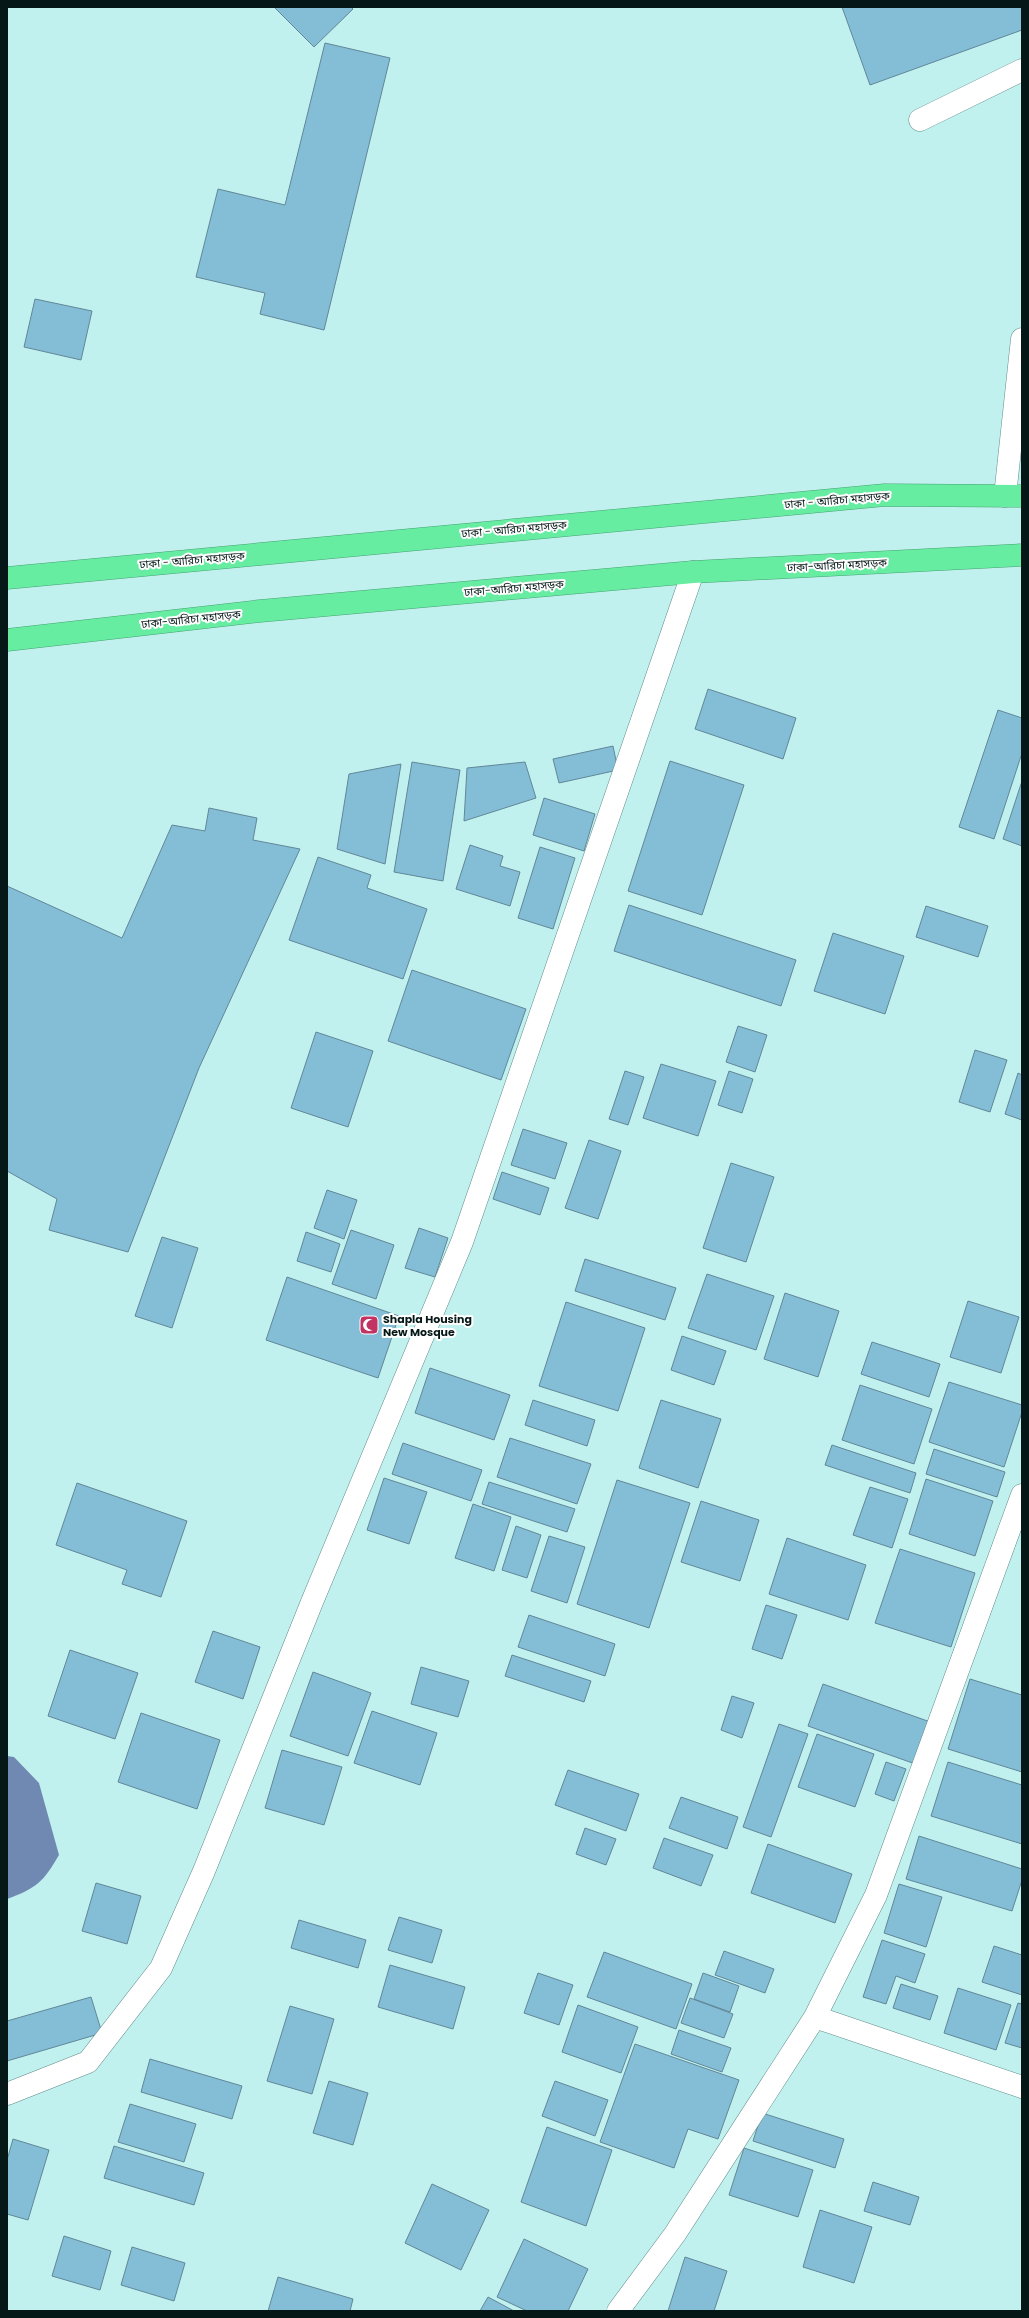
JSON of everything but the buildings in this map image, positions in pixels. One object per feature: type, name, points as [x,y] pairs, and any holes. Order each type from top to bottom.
[{"type":"highway","name":"ঢাকা - আরিচা মহাসড়ক","points":[[7,578],[886,495],[1014,496]]},
{"type":"highway","name":"ঢাকা-আরিচা মহাসড়ক","points":[[7,640],[260,611],[693,572],[1022,555]]},
{"type":"street","points":[[920,120],[1022,70]]},
{"type":"street","points":[[1014,496],[1022,339]]},
{"type":"street","points":[[7,2094],[88,2062],[161,1968],[204,1871],[312,1602],[462,1242],[693,572]]},
{"type":"street","points":[[618,2311],[675,2234],[815,2017],[876,1895],[1022,1495]]},
{"type":"street","points":[[815,2017],[1022,2087]]},
{"type":"water","points":[[7,1756],[14,1757],[39,1783],[59,1855],[48,1872],[38,1883],[26,1891],[7,1899]]},
{"type":"place","name":"Shapla Housing New Mosque","points":[[369,1325]]}]
